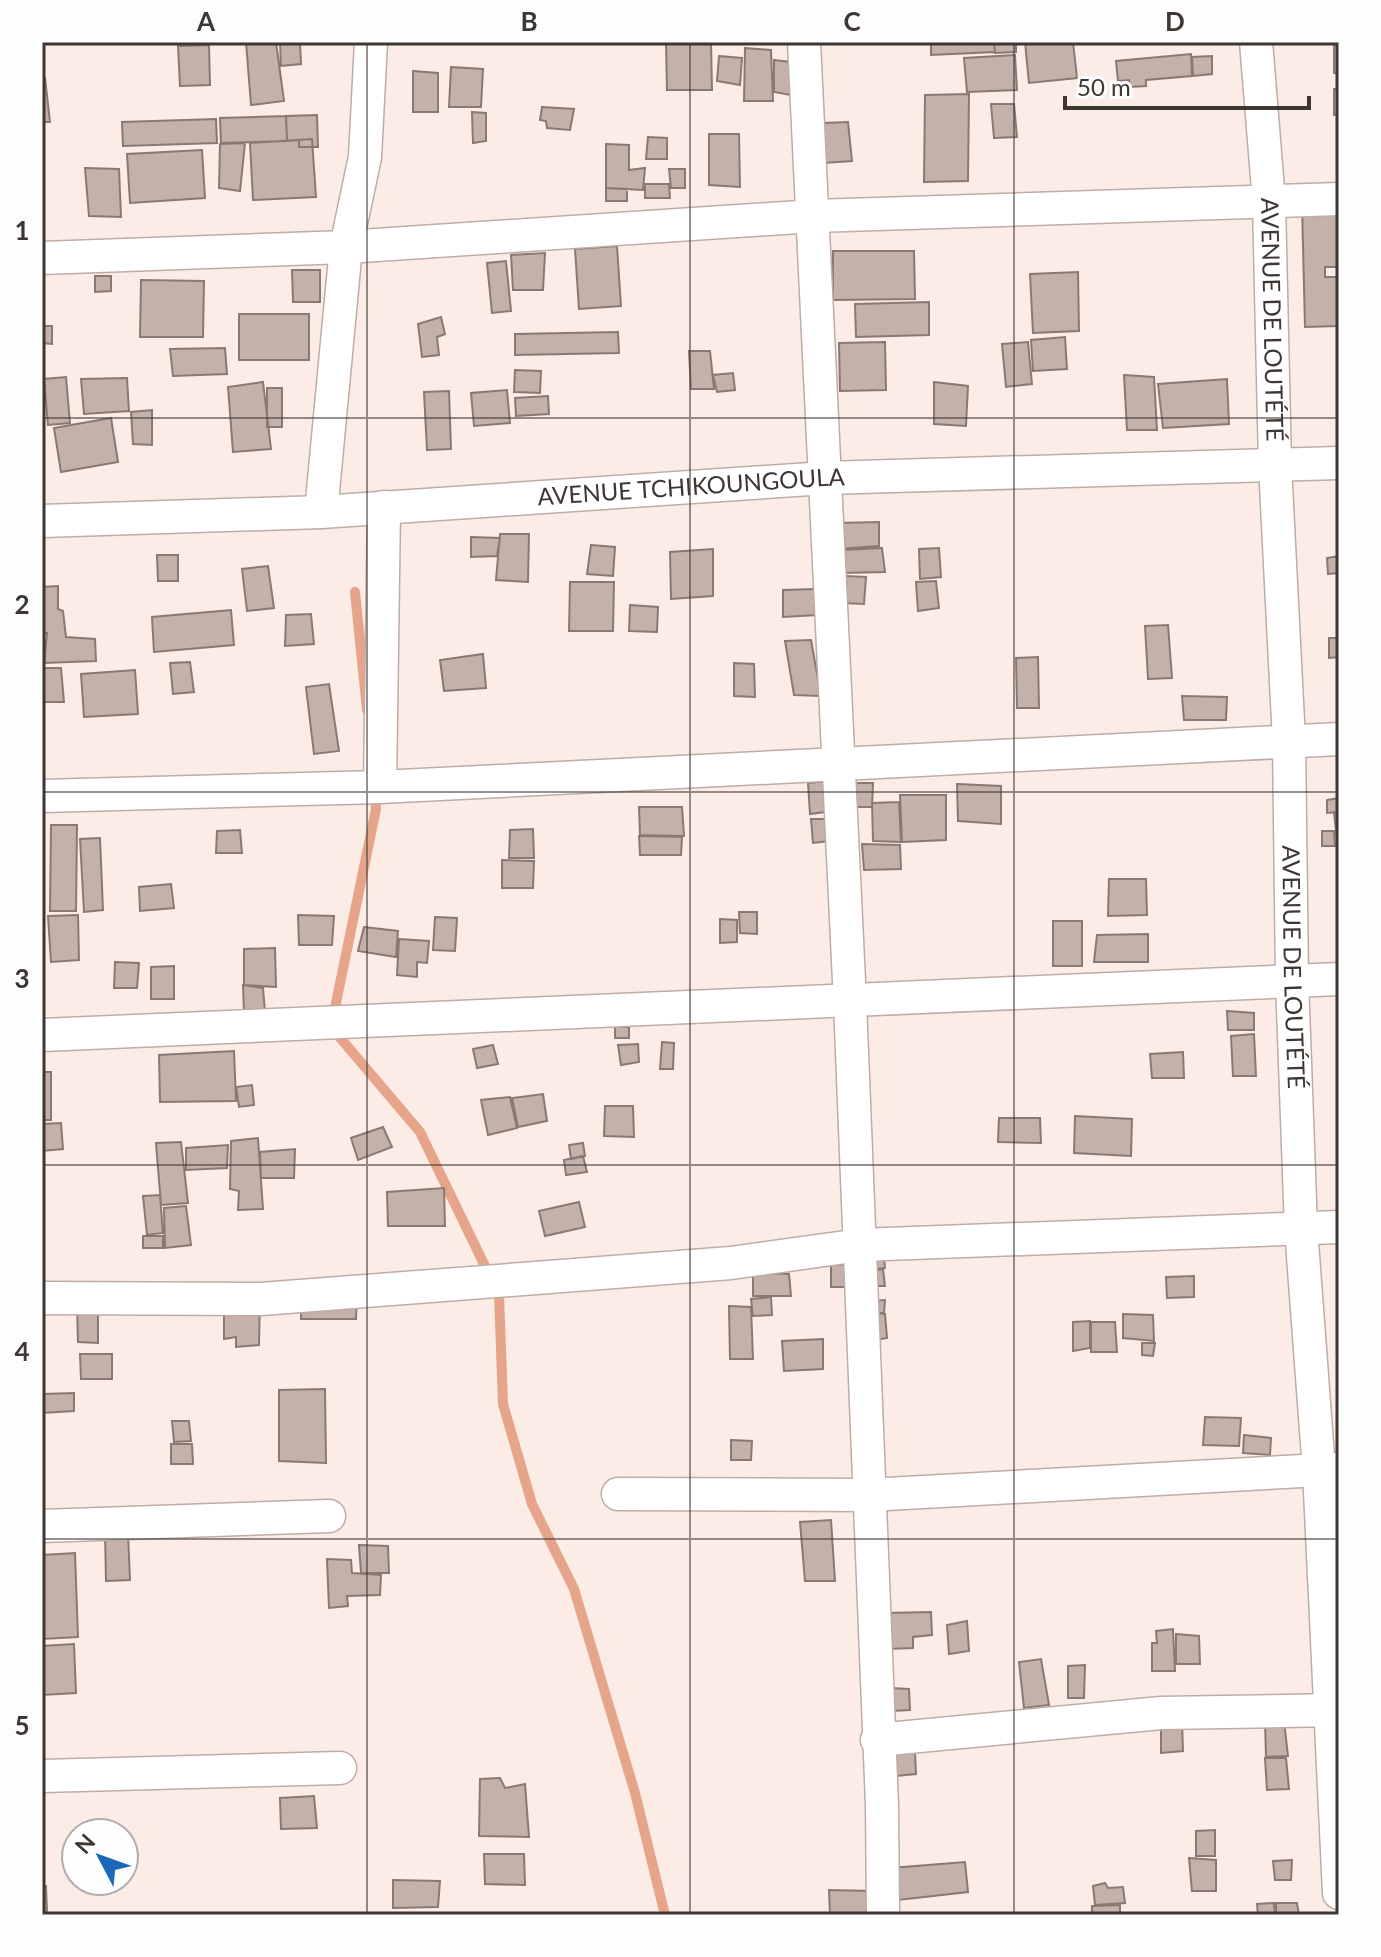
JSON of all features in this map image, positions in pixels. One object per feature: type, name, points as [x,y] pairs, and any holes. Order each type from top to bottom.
[{"type":"street","points":[[321,512],[346,247],[365,157],[371,42]]},
{"type":"street","points":[[804,42],[836,765],[850,1002],[877,1740],[882,1805],[883,1915]]},
{"type":"street","name":"AVENUE DE LOUTÉTÉ","points":[[1256,42],[1269,202],[1275,465],[1289,741],[1292,980],[1301,1229],[1329,1469],[1339,1893]]},
{"type":"street","points":[[42,258],[346,247],[814,216],[1339,199]]},
{"type":"street","name":"AVENUE TCHIKOUNGOULA","points":[[42,521],[321,512],[825,478],[1339,463]]},
{"type":"street","points":[[380,787],[384,507]]},
{"type":"street","points":[[42,796],[380,787],[1339,739]]},
{"type":"street","points":[[42,1035],[1339,979]]},
{"type":"street","points":[[42,1298],[261,1299],[731,1263],[860,1245],[1339,1227]]},
{"type":"street","points":[[618,1494],[869,1495],[1329,1469]]},
{"type":"street","points":[[42,1526],[329,1516]]},
{"type":"street","points":[[877,1740],[1161,1713],[1335,1710]]},
{"type":"street","points":[[42,1776],[340,1768]]},
{"type":"building","points":[[246,42],[276,42],[284,101],[251,105]]},
{"type":"building","points":[[280,42],[300,42],[301,64],[281,66]]},
{"type":"building","points":[[666,42],[711,42],[712,90],[667,90]]},
{"type":"building","points":[[931,42],[994,42],[995,52],[931,55]]},
{"type":"building","points":[[994,42],[1016,42],[1016,52],[995,53]]},
{"type":"building","points":[[1025,42],[1073,42],[1077,78],[1029,83]]},
{"type":"building","points":[[1334,42],[1339,42],[1339,74],[1334,73]]},
{"type":"building","points":[[209,45],[210,85],[180,86],[178,46]]},
{"type":"building","points":[[745,48],[771,50],[773,101],[744,101]]},
{"type":"building","points":[[1191,54],[1192,76],[1146,80],[1146,86],[1130,87],[1129,80],[1118,81],[1116,61]]},
{"type":"building","points":[[1015,55],[1017,90],[967,92],[964,58]]},
{"type":"building","points":[[719,56],[742,58],[740,85],[717,81]]},
{"type":"building","points":[[1212,56],[1212,74],[1193,76],[1192,57]]},
{"type":"building","points":[[774,60],[790,62],[791,95],[774,92]]},
{"type":"building","points":[[451,67],[483,69],[481,107],[449,107]]},
{"type":"building","points":[[413,71],[438,73],[438,112],[413,112]]},
{"type":"building","points":[[42,78],[45,78],[50,122],[42,122]]},
{"type":"building","points":[[1334,89],[1339,89],[1339,114],[1334,115]]},
{"type":"building","points":[[969,94],[968,181],[924,182],[925,95]]},
{"type":"building","points":[[991,104],[1014,104],[1017,137],[994,138]]},
{"type":"building","points":[[542,107],[574,109],[570,130],[547,128],[546,121],[540,120]]},
{"type":"building","points":[[472,112],[486,113],[486,141],[473,143]]},
{"type":"building","points":[[317,115],[318,147],[299,147],[299,140],[287,141],[286,116]]},
{"type":"building","points":[[286,116],[287,141],[221,143],[220,118]]},
{"type":"building","points":[[216,119],[217,143],[123,146],[122,122]]},
{"type":"building","points":[[848,122],[852,161],[824,163],[823,123]]},
{"type":"building","points":[[709,134],[739,134],[740,187],[709,185]]},
{"type":"building","points":[[648,137],[667,138],[667,159],[646,159]]},
{"type":"building","points":[[312,139],[316,197],[253,200],[250,143]]},
{"type":"building","points":[[245,143],[240,191],[219,188],[220,144]]},
{"type":"building","points":[[606,144],[629,145],[629,170],[645,168],[643,190],[606,188]]},
{"type":"building","points":[[202,150],[205,198],[130,203],[127,154]]},
{"type":"building","points":[[85,168],[119,169],[121,217],[89,216]]},
{"type":"building","points":[[669,169],[685,169],[685,188],[671,188]]},
{"type":"building","points":[[645,184],[669,184],[670,198],[645,198]]},
{"type":"building","points":[[606,188],[627,189],[627,201],[606,201]]},
{"type":"building","points":[[1339,204],[1339,267],[1325,267],[1325,277],[1338,277],[1339,326],[1305,327],[1302,205]]},
{"type":"building","points":[[617,246],[621,306],[579,309],[575,249]]},
{"type":"building","points":[[833,251],[914,251],[915,299],[833,300]]},
{"type":"building","points":[[545,253],[543,290],[513,290],[511,255]]},
{"type":"building","points":[[506,261],[511,311],[492,313],[487,263]]},
{"type":"building","points":[[292,270],[320,270],[320,302],[293,302]]},
{"type":"building","points":[[1078,272],[1079,331],[1033,333],[1030,274]]},
{"type":"building","points":[[95,276],[111,276],[111,291],[95,292]]},
{"type":"building","points":[[141,280],[204,281],[203,337],[140,337]]},
{"type":"building","points":[[929,302],[929,335],[856,337],[855,304]]},
{"type":"building","points":[[239,314],[309,314],[309,360],[239,360]]},
{"type":"building","points":[[441,317],[445,334],[437,337],[439,355],[422,357],[418,324]]},
{"type":"building","points":[[42,326],[52,326],[52,344],[42,343]]},
{"type":"building","points":[[618,332],[619,353],[515,355],[515,334]]},
{"type":"building","points":[[1065,337],[1067,369],[1033,371],[1031,340]]},
{"type":"building","points":[[885,342],[886,390],[840,391],[839,343]]},
{"type":"building","points":[[1028,342],[1032,384],[1006,387],[1002,344]]},
{"type":"building","points":[[225,348],[227,374],[173,376],[170,349]]},
{"type":"building","points":[[689,351],[710,351],[714,389],[691,389]]},
{"type":"building","points":[[515,370],[541,371],[540,393],[514,392]]},
{"type":"building","points":[[733,373],[735,390],[717,392],[713,375]]},
{"type":"building","points":[[1124,375],[1154,377],[1157,430],[1127,430]]},
{"type":"building","points":[[66,377],[70,423],[48,425],[44,379]]},
{"type":"building","points":[[127,378],[129,411],[84,414],[81,379]]},
{"type":"building","points":[[1227,379],[1229,424],[1163,428],[1158,384]]},
{"type":"building","points":[[263,382],[271,449],[233,452],[228,387]]},
{"type":"building","points":[[934,382],[968,386],[966,426],[934,424]]},
{"type":"building","points":[[267,388],[282,388],[282,427],[267,427]]},
{"type":"building","points":[[507,390],[510,423],[474,426],[471,393]]},
{"type":"building","points":[[449,391],[451,449],[427,450],[424,392]]},
{"type":"building","points":[[548,396],[549,414],[516,416],[515,398]]},
{"type":"building","points":[[152,410],[152,445],[133,444],[131,412]]},
{"type":"building","points":[[111,418],[118,462],[61,472],[54,428]]},
{"type":"building","points":[[879,522],[879,546],[837,549],[838,523]]},
{"type":"building","points":[[500,534],[529,534],[528,582],[496,580]]},
{"type":"building","points":[[471,537],[500,538],[497,556],[471,557]]},
{"type":"building","points":[[591,545],[615,547],[613,576],[587,574]]},
{"type":"building","points":[[882,548],[885,572],[842,573],[842,550]]},
{"type":"building","points":[[939,548],[941,577],[920,579],[919,549]]},
{"type":"building","points":[[713,549],[713,596],[671,599],[670,552]]},
{"type":"building","points":[[157,555],[178,555],[178,581],[158,581]]},
{"type":"building","points":[[1339,556],[1339,573],[1328,574],[1327,558]]},
{"type":"building","points":[[268,566],[274,608],[247,611],[242,569]]},
{"type":"building","points":[[844,576],[866,577],[864,604],[842,603]]},
{"type":"building","points":[[936,581],[939,608],[918,611],[916,582]]},
{"type":"building","points":[[570,582],[614,582],[613,631],[569,631]]},
{"type":"building","points":[[58,586],[58,609],[63,611],[66,637],[95,639],[96,661],[44,663],[47,633],[42,633],[42,587]]},
{"type":"building","points":[[815,589],[817,615],[783,617],[783,590]]},
{"type":"building","points":[[630,605],[658,607],[657,632],[629,631]]},
{"type":"building","points":[[231,610],[234,645],[154,652],[152,617]]},
{"type":"building","points":[[311,614],[314,644],[285,646],[286,615]]},
{"type":"building","points":[[1168,625],[1172,678],[1148,679],[1145,626]]},
{"type":"building","points":[[1329,638],[1339,638],[1339,657],[1329,658]]},
{"type":"building","points":[[811,640],[821,696],[794,695],[785,641]]},
{"type":"building","points":[[483,654],[486,688],[444,691],[440,660]]},
{"type":"building","points":[[1038,657],[1039,708],[1017,708],[1016,658]]},
{"type":"building","points":[[190,662],[194,692],[173,694],[170,663]]},
{"type":"building","points":[[734,663],[754,664],[755,697],[734,696]]},
{"type":"building","points":[[42,668],[61,668],[64,702],[44,702]]},
{"type":"building","points":[[135,670],[138,714],[84,717],[81,674]]},
{"type":"building","points":[[329,684],[339,751],[314,754],[306,687]]},
{"type":"building","points":[[1182,696],[1227,697],[1226,720],[1184,720]]},
{"type":"building","points":[[837,780],[841,810],[810,814],[808,783]]},
{"type":"building","points":[[853,783],[873,783],[872,807],[853,807]]},
{"type":"building","points":[[957,784],[1001,786],[1001,824],[958,821]]},
{"type":"building","points":[[900,795],[946,795],[946,840],[902,842]]},
{"type":"building","points":[[1339,798],[1339,812],[1327,813],[1327,800]]},
{"type":"building","points":[[899,802],[901,842],[873,841],[872,803]]},
{"type":"building","points":[[639,807],[682,807],[684,836],[640,835]]},
{"type":"building","points":[[1339,812],[1339,837],[1337,838],[1334,813]]},
{"type":"building","points":[[811,819],[828,819],[829,841],[813,843]]},
{"type":"building","points":[[51,825],[77,825],[76,911],[50,911]]},
{"type":"building","points":[[533,829],[534,858],[509,858],[510,830]]},
{"type":"building","points":[[240,830],[242,853],[216,853],[217,831]]},
{"type":"building","points":[[1322,831],[1334,831],[1335,846],[1322,846]]},
{"type":"building","points":[[639,836],[682,837],[681,855],[640,855]]},
{"type":"building","points":[[100,838],[103,910],[84,912],[80,839]]},
{"type":"building","points":[[862,844],[900,845],[901,869],[864,870]]},
{"type":"building","points":[[502,860],[534,861],[533,888],[502,888]]},
{"type":"building","points":[[1109,879],[1146,879],[1147,915],[1108,916]]},
{"type":"building","points":[[171,884],[174,908],[140,911],[139,887]]},
{"type":"building","points":[[739,912],[757,912],[757,934],[740,933]]},
{"type":"building","points":[[78,915],[79,960],[51,962],[48,916]]},
{"type":"building","points":[[298,915],[334,916],[332,945],[299,945]]},
{"type":"building","points":[[435,917],[457,918],[455,951],[433,950]]},
{"type":"building","points":[[720,919],[737,920],[737,942],[720,943]]},
{"type":"building","points":[[1053,921],[1082,921],[1082,966],[1053,966]]},
{"type":"building","points":[[364,927],[398,931],[396,957],[358,951]]},
{"type":"building","points":[[1148,934],[1148,962],[1094,962],[1097,935]]},
{"type":"building","points":[[399,939],[429,941],[427,963],[417,962],[417,977],[397,975]]},
{"type":"building","points":[[275,948],[276,987],[244,985],[244,949]]},
{"type":"building","points":[[115,962],[139,963],[137,988],[114,988]]},
{"type":"building","points":[[174,966],[174,999],[151,999],[151,967]]},
{"type":"building","points":[[243,985],[263,988],[265,1012],[244,1012]]},
{"type":"building","points":[[1227,1011],[1254,1013],[1254,1030],[1228,1030]]},
{"type":"building","points":[[615,1026],[629,1027],[629,1038],[615,1038]]},
{"type":"building","points":[[1254,1034],[1256,1076],[1233,1076],[1231,1036]]},
{"type":"building","points":[[662,1042],[674,1043],[673,1069],[660,1069]]},
{"type":"building","points":[[638,1044],[639,1062],[621,1065],[618,1045]]},
{"type":"building","points":[[493,1045],[498,1064],[477,1068],[473,1049]]},
{"type":"building","points":[[234,1051],[236,1101],[160,1102],[159,1055]]},
{"type":"building","points":[[1183,1052],[1184,1078],[1152,1078],[1150,1054]]},
{"type":"building","points":[[42,1072],[51,1072],[51,1120],[42,1120]]},
{"type":"building","points":[[252,1085],[254,1105],[239,1107],[236,1087]]},
{"type":"building","points":[[543,1094],[547,1121],[518,1127],[512,1098]]},
{"type":"building","points":[[510,1097],[517,1128],[488,1135],[481,1100]]},
{"type":"building","points":[[605,1106],[633,1106],[634,1137],[604,1136]]},
{"type":"building","points":[[1075,1116],[1132,1119],[1131,1156],[1074,1153]]},
{"type":"building","points":[[999,1118],[1040,1118],[1041,1143],[998,1142]]},
{"type":"building","points":[[61,1123],[63,1149],[42,1151],[42,1124]]},
{"type":"building","points":[[383,1127],[392,1147],[358,1160],[351,1138]]},
{"type":"building","points":[[258,1138],[263,1209],[238,1210],[239,1191],[230,1189],[231,1141]]},
{"type":"building","points":[[181,1142],[188,1203],[161,1205],[156,1143]]},
{"type":"building","points":[[583,1143],[585,1156],[571,1159],[569,1145]]},
{"type":"building","points":[[228,1145],[227,1168],[186,1170],[186,1148]]},
{"type":"building","points":[[295,1149],[294,1178],[261,1178],[260,1152]]},
{"type":"building","points":[[583,1156],[587,1172],[566,1175],[564,1160]]},
{"type":"building","points":[[444,1188],[445,1226],[388,1226],[387,1192]]},
{"type":"building","points":[[160,1195],[163,1233],[147,1235],[143,1196]]},
{"type":"building","points":[[579,1202],[585,1227],[545,1236],[539,1211]]},
{"type":"building","points":[[186,1206],[191,1245],[165,1248],[164,1208]]},
{"type":"building","points":[[143,1236],[163,1236],[163,1248],[143,1248]]},
{"type":"building","points":[[884,1256],[885,1268],[866,1270],[865,1258]]},
{"type":"building","points":[[831,1264],[847,1265],[846,1287],[831,1287]]},
{"type":"building","points":[[883,1269],[885,1286],[872,1286],[871,1271]]},
{"type":"building","points":[[753,1273],[789,1274],[791,1296],[753,1296]]},
{"type":"building","points":[[1194,1276],[1194,1297],[1167,1298],[1166,1277]]},
{"type":"building","points":[[302,1294],[357,1294],[356,1319],[301,1319]]},
{"type":"building","points":[[224,1295],[260,1296],[259,1345],[236,1347],[236,1337],[224,1339]]},
{"type":"building","points":[[771,1297],[772,1315],[753,1316],[751,1299]]},
{"type":"building","points":[[885,1300],[884,1313],[871,1313],[871,1301]]},
{"type":"building","points":[[77,1305],[98,1306],[98,1343],[78,1342]]},
{"type":"building","points":[[729,1306],[751,1307],[753,1359],[730,1359]]},
{"type":"building","points":[[873,1313],[885,1314],[887,1338],[875,1340]]},
{"type":"building","points":[[1123,1314],[1153,1315],[1154,1341],[1123,1338]]},
{"type":"building","points":[[1090,1321],[1090,1348],[1073,1351],[1073,1322]]},
{"type":"building","points":[[1091,1322],[1115,1322],[1117,1352],[1091,1352]]},
{"type":"building","points":[[823,1339],[823,1369],[784,1371],[782,1341]]},
{"type":"building","points":[[1142,1343],[1155,1343],[1153,1356],[1142,1355]]},
{"type":"building","points":[[80,1354],[112,1354],[112,1379],[81,1379]]},
{"type":"building","points":[[325,1389],[326,1463],[279,1461],[279,1390]]},
{"type":"building","points":[[74,1393],[74,1411],[42,1413],[42,1394]]},
{"type":"building","points":[[1205,1417],[1241,1418],[1239,1446],[1203,1445]]},
{"type":"building","points":[[172,1421],[189,1421],[191,1441],[174,1442]]},
{"type":"building","points":[[1244,1435],[1271,1438],[1270,1455],[1243,1453]]},
{"type":"building","points":[[731,1440],[752,1441],[751,1460],[731,1460]]},
{"type":"building","points":[[171,1444],[192,1444],[193,1464],[171,1464]]},
{"type":"building","points":[[831,1520],[835,1581],[805,1581],[800,1522]]},
{"type":"building","points":[[105,1533],[128,1534],[130,1580],[106,1581]]},
{"type":"building","points":[[359,1545],[388,1546],[389,1573],[361,1573]]},
{"type":"building","points":[[75,1553],[78,1637],[42,1639],[42,1555]]},
{"type":"building","points":[[327,1559],[351,1560],[352,1573],[381,1575],[380,1595],[347,1596],[348,1606],[329,1608]]},
{"type":"building","points":[[931,1612],[932,1635],[913,1637],[913,1648],[888,1649],[885,1613]]},
{"type":"building","points":[[967,1621],[969,1651],[949,1654],[947,1625]]},
{"type":"building","points":[[1173,1629],[1175,1671],[1152,1671],[1152,1643],[1157,1643],[1156,1631]]},
{"type":"building","points":[[1176,1634],[1199,1636],[1200,1664],[1176,1664]]},
{"type":"building","points":[[74,1644],[76,1693],[42,1695],[42,1646]]},
{"type":"building","points":[[1041,1659],[1049,1705],[1024,1708],[1019,1662]]},
{"type":"building","points":[[1085,1665],[1084,1698],[1068,1698],[1068,1666]]},
{"type":"building","points":[[891,1688],[909,1689],[910,1710],[892,1711]]},
{"type":"building","points":[[1284,1721],[1288,1756],[1266,1757],[1265,1722]]},
{"type":"building","points":[[1182,1722],[1183,1751],[1161,1753],[1161,1723]]},
{"type":"building","points":[[915,1752],[916,1774],[886,1777],[884,1754]]},
{"type":"building","points":[[1265,1758],[1286,1758],[1289,1789],[1267,1790]]},
{"type":"building","points":[[500,1778],[505,1788],[525,1784],[529,1837],[479,1836],[480,1779]]},
{"type":"building","points":[[314,1796],[317,1828],[281,1829],[280,1798]]},
{"type":"building","points":[[1215,1830],[1215,1856],[1196,1856],[1196,1831]]},
{"type":"building","points":[[484,1854],[524,1854],[525,1885],[485,1884]]},
{"type":"building","points":[[1189,1858],[1216,1860],[1216,1891],[1192,1891]]},
{"type":"building","points":[[1292,1860],[1291,1880],[1275,1880],[1273,1861]]},
{"type":"building","points":[[965,1862],[968,1892],[898,1900],[891,1868]]},
{"type":"building","points":[[393,1880],[440,1881],[438,1907],[393,1908]]},
{"type":"building","points":[[1105,1883],[1108,1888],[1123,1887],[1125,1903],[1095,1905],[1093,1886]]},
{"type":"building","points":[[42,1886],[46,1886],[47,1912],[42,1912]]},
{"type":"building","points":[[829,1890],[874,1891],[874,1915],[830,1915]]},
{"type":"building","points":[[1274,1903],[1275,1915],[1258,1915],[1257,1904]]},
{"type":"building","points":[[1276,1903],[1297,1903],[1299,1915],[1276,1915]]},
{"type":"building","points":[[1120,1905],[1120,1915],[1092,1915],[1092,1906]]},
{"type":"waterway","points":[[355,592],[367,710]]},
{"type":"waterway","points":[[374,790],[376,809],[331,1027],[420,1132],[499,1295],[503,1404],[532,1504],[574,1589],[635,1793],[665,1915]]}]
